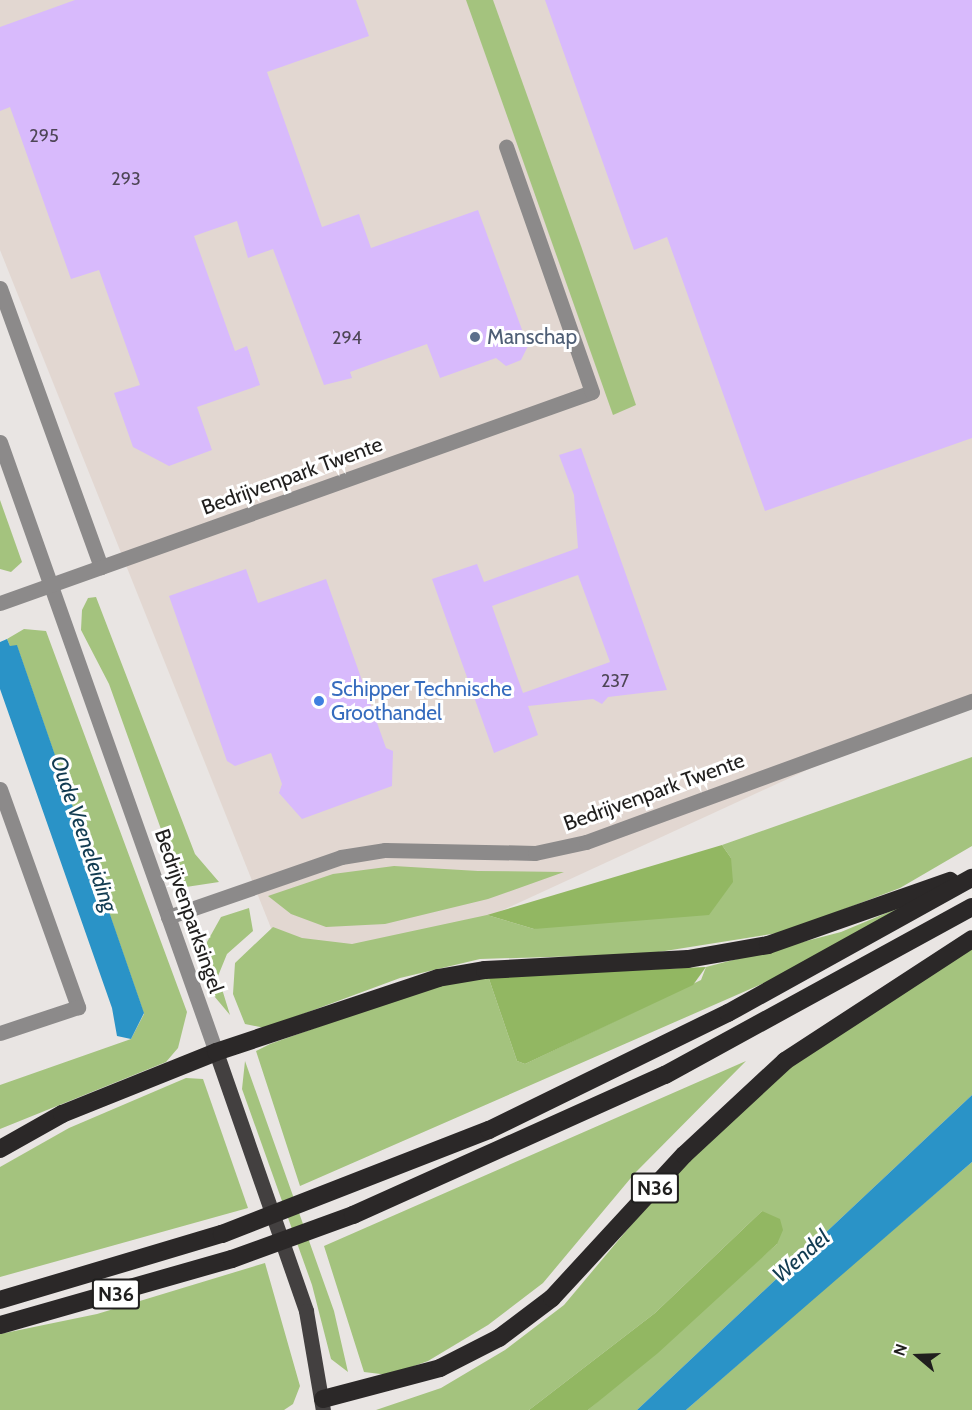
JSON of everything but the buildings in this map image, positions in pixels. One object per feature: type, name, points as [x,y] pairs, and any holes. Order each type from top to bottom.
[{"type":"highway","points":[[0,1149],[62,1114],[216,1052],[438,978],[484,970],[688,959],[768,945],[972,874]]},
{"type":"highway","name":"N36","points":[[0,1300],[222,1234],[344,1190],[634,1060],[972,878]]},
{"type":"highway","name":"N36","points":[[0,1325],[231,1259],[353,1215],[665,1075],[972,907]]},
{"type":"highway","name":"N36","points":[[323,1404],[440,1368],[499,1338],[552,1298],[684,1155],[784,1061],[972,939]]},
{"type":"main road","name":"Bedrijvenparksingel","points":[[216,1052],[306,1311],[323,1404]]},
{"type":"street","name":"Bedrijvenpark Twente","points":[[0,603],[592,392],[506,147]]},
{"type":"street","points":[[0,288],[101,567]]},
{"type":"street","name":"Bedrijvenparksingel","points":[[0,442],[216,1052]]},
{"type":"street","name":"Bedrijvenpark Twente","points":[[168,917],[341,857],[385,850],[535,853],[586,842],[972,701]]},
{"type":"street","points":[[0,789],[78,1007],[0,1033]]},
{"type":"shaded area","points":[[0,0],[972,0],[972,694],[301,1003],[0,250]]},
{"type":"green space","points":[[466,0],[493,0],[581,246],[636,405],[613,415]]},
{"type":"green space","points":[[0,500],[22,562],[11,572],[0,569]]},
{"type":"green space","points":[[96,597],[195,854],[219,882],[186,887],[163,864],[162,832],[109,684],[81,630],[82,610],[88,598]]},
{"type":"green space","points":[[24,629],[46,631],[187,1012],[178,1048],[166,1062],[0,1129],[0,1085],[131,1039],[144,1014],[17,646],[10,646],[7,639]]},
{"type":"green space","points":[[972,757],[972,846],[900,888],[784,932],[646,954],[480,959],[400,978],[265,1028],[245,1024],[233,994],[235,963],[273,927],[302,938],[352,944],[487,915],[534,929],[731,858],[722,845]]},
{"type":"green space","points":[[722,845],[731,858],[733,882],[709,915],[534,929],[487,915]]},
{"type":"green space","points":[[394,866],[478,871],[564,872],[488,899],[385,924],[326,927],[291,914],[268,896],[333,874]]},
{"type":"green space","points":[[915,901],[771,980],[300,1186],[256,1051],[270,1044],[442,983],[488,976],[517,1061],[525,1064],[701,980],[706,967],[841,932]]},
{"type":"green space","points":[[249,908],[253,931],[227,954],[218,976],[230,1015],[209,990],[202,951],[221,917]]},
{"type":"green space","points":[[972,939],[972,1095],[637,1410],[588,1410],[777,1244],[762,1211],[655,1313],[529,1410],[376,1410],[441,1388],[505,1350],[564,1305],[658,1193],[768,1081]]},
{"type":"green space","points":[[706,967],[693,985],[525,1064],[517,1061],[488,976]]},
{"type":"green space","points":[[245,1061],[334,1311],[348,1372],[331,1359],[312,1285],[242,1089]]},
{"type":"green space","points":[[746,1061],[635,1173],[543,1283],[488,1325],[428,1361],[389,1375],[364,1372],[324,1246]]},
{"type":"green space","points":[[186,1078],[203,1079],[248,1208],[0,1277],[0,1167],[69,1128]]},
{"type":"green space","points":[[972,1162],[972,1410],[686,1410],[818,1294]]},
{"type":"green space","points":[[762,1211],[780,1219],[783,1230],[777,1244],[658,1353],[588,1410],[529,1410],[655,1313]]},
{"type":"green space","points":[[265,1263],[300,1386],[293,1404],[284,1410],[0,1410],[0,1334],[97,1314]]},
{"type":"water","points":[[7,639],[10,646],[17,645],[144,1013],[131,1039],[117,1036],[112,1008],[0,689],[0,642]]},
{"type":"water","name":"Wendel","points":[[972,1095],[972,1162],[686,1410],[637,1410]]},
{"type":"place","name":"Manschap","points":[[475,337]]},
{"type":"place","name":"Schipper Technische Groothandel","points":[[319,701]]},
{"type":"water label","name":"Oude Veeneleiding","points":[[84,834]]}]
